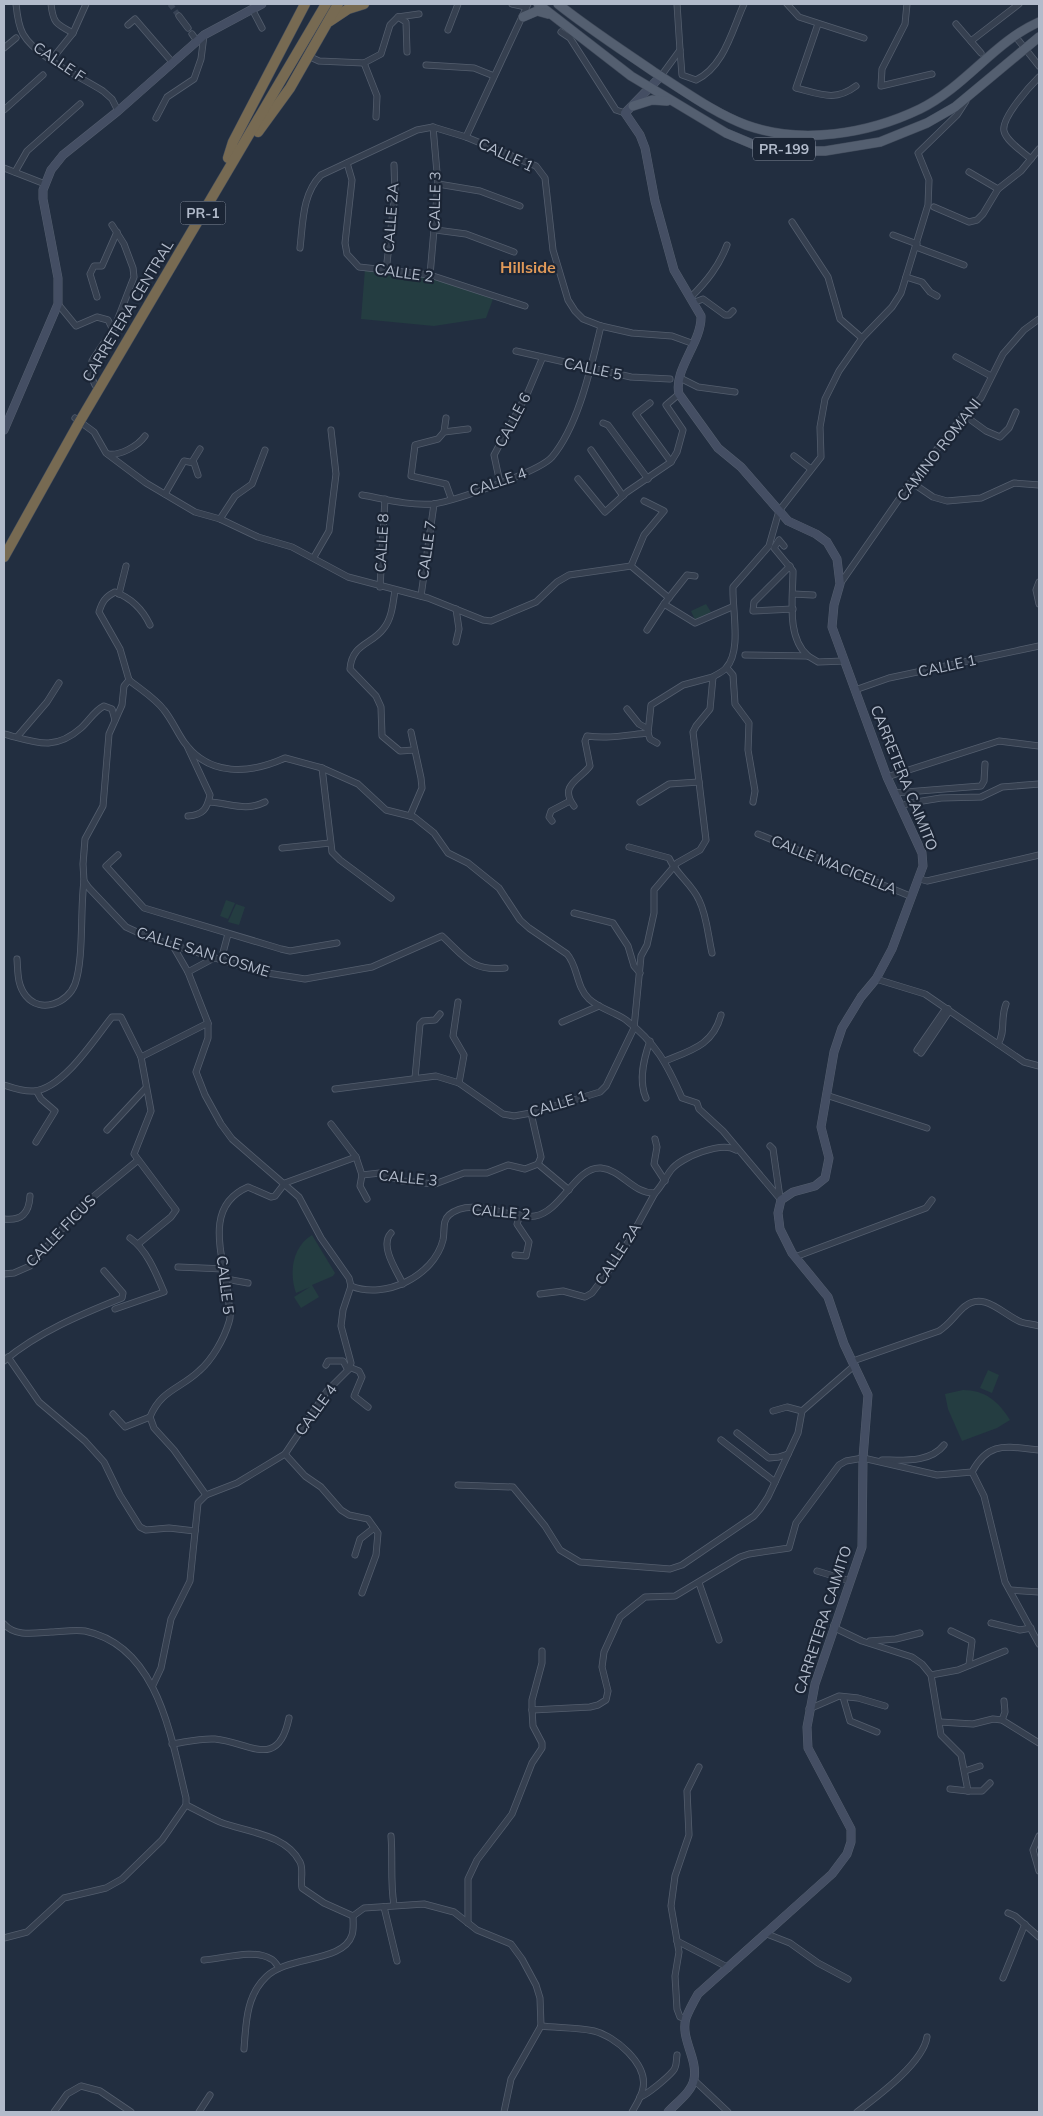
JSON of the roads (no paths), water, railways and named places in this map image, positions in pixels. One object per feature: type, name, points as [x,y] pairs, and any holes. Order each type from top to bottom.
[{"type":"highway","name":"CARRETERA CENTRAL","points":[[4,544],[232,158],[318,4]]},
{"type":"highway","name":"CARRETERA CENTRAL","points":[[4,557],[95,385],[326,4]]},
{"type":"highway","points":[[232,158],[249,143],[290,88],[338,4]]},
{"type":"highway","points":[[327,23],[345,10],[364,4]]},
{"type":"highway","points":[[232,158],[233,142],[304,5]]},
{"type":"main road","name":"PR-199","points":[[538,4],[673,103],[726,134],[757,146],[777,149],[825,151],[880,142],[927,123],[955,107],[1039,37]]},
{"type":"main road","name":"PR-199","points":[[558,4],[661,76],[733,119],[779,133],[824,135],[875,126],[920,109],[946,94],[1015,36],[1039,22]]},
{"type":"main road","points":[[523,17],[537,12],[545,13],[560,20]]},
{"type":"main road","points":[[633,106],[652,100],[673,103]]},
{"type":"street","name":"CALLE F","points":[[16,4],[18,22],[24,36],[39,52],[103,91],[112,99],[118,111]]},
{"type":"street","points":[[51,4],[52,17],[56,24],[73,33]]},
{"type":"street","points":[[52,59],[73,33],[86,4]]},
{"type":"street","points":[[4,430],[58,304],[58,278],[43,199],[46,184],[52,170],[63,156],[173,63],[195,37],[262,4]]},
{"type":"street","points":[[448,30],[458,4]]},
{"type":"street","points":[[466,137],[527,5],[512,4]]},
{"type":"street","points":[[676,4],[682,75],[696,80],[706,75],[716,65],[744,4]]},
{"type":"street","points":[[787,4],[799,17],[864,38]]},
{"type":"street","points":[[906,4],[905,24],[882,69],[881,86],[932,74]]},
{"type":"street","points":[[971,41],[1019,4]]},
{"type":"street","points":[[252,9],[262,28]]},
{"type":"street","points":[[308,56],[319,61],[364,63],[381,54],[390,24],[398,17],[419,14]]},
{"type":"street","points":[[179,16],[188,28]]},
{"type":"street","points":[[398,17],[406,22],[407,52]]},
{"type":"street","points":[[128,25],[135,19],[173,63]]},
{"type":"street","points":[[818,24],[796,88],[830,97],[843,95],[856,86]]},
{"type":"street","points":[[956,24],[981,53]]},
{"type":"street","points":[[561,32],[570,38],[616,110],[625,113],[640,135],[645,148],[655,202],[674,270],[693,299],[701,321],[677,386],[679,394],[666,405],[683,430],[677,452],[670,462],[623,496],[605,512],[578,480]]},
{"type":"street","points":[[156,118],[167,97],[194,78],[201,59],[204,34]]},
{"type":"street","points":[[1015,36],[1039,66]]},
{"type":"street","points":[[4,48],[16,38]]},
{"type":"street","points":[[625,113],[651,88],[680,50]]},
{"type":"street","points":[[364,63],[377,96],[376,117]]},
{"type":"street","points":[[426,65],[474,68],[494,76]]},
{"type":"street","points":[[4,110],[43,75]]},
{"type":"street","points":[[1031,159],[1007,138],[1004,133],[1004,124],[1027,89],[1039,77]]},
{"type":"street","points":[[656,743],[650,739],[648,731],[651,705],[683,685],[713,677],[727,668],[736,639],[732,607],[733,587],[769,546],[779,511],[820,457],[820,427],[825,399],[839,371],[862,338],[892,307],[901,293],[928,205],[929,180],[918,153],[957,115],[969,95]]},
{"type":"street","points":[[15,172],[27,150],[80,104]]},
{"type":"street","points":[[300,248],[305,206],[311,185],[321,175],[417,130],[433,127]]},
{"type":"street","name":"CALLE 1","points":[[433,127],[466,137],[536,166],[545,178],[553,250],[568,300],[583,319],[600,326],[632,333],[672,336],[694,344]]},
{"type":"street","name":"CALLE 3","points":[[430,275],[436,230],[438,184],[433,127]]},
{"type":"street","points":[[934,207],[969,222],[977,220],[998,190],[1021,171],[1039,149]]},
{"type":"street","name":"CALLE 2","points":[[347,163],[352,180],[345,243],[347,254],[359,267],[430,275],[524,306]]},
{"type":"street","name":"CALLE 2A","points":[[386,271],[395,194],[394,165]]},
{"type":"street","points":[[4,168],[46,184]]},
{"type":"street","points":[[969,172],[998,190]]},
{"type":"street","points":[[438,184],[480,191],[520,206]]},
{"type":"street","points":[[792,222],[828,277],[840,320],[862,338]]},
{"type":"street","points":[[95,385],[91,376],[92,361],[113,330],[134,277],[133,268],[112,225]]},
{"type":"street","points":[[436,230],[466,234],[514,252]]},
{"type":"street","points":[[97,297],[90,274],[94,266],[102,266],[106,260],[117,232]]},
{"type":"street","points":[[893,235],[964,265]]},
{"type":"street","points":[[693,299],[721,261],[727,245]]},
{"type":"street","points":[[906,278],[922,282],[930,292],[937,296]]},
{"type":"street","points":[[693,299],[703,300],[725,315],[729,315],[733,311]]},
{"type":"street","points":[[58,304],[76,326],[97,317],[108,320],[113,330]]},
{"type":"street","name":"CAMINO ROMANI","points":[[840,584],[911,482],[964,415],[981,398],[1004,354],[1024,330],[1039,319]]},
{"type":"street","name":"CALLE 4","points":[[362,495],[414,504],[434,504],[531,472],[552,458],[567,432],[586,388],[600,326]]},
{"type":"street","name":"CALLE 5","points":[[516,351],[542,359],[632,377],[670,379]]},
{"type":"street","points":[[956,357],[991,376]]},
{"type":"street","name":"CALLE 6","points":[[500,483],[494,455],[528,392],[542,359]]},
{"type":"street","points":[[680,378],[698,387],[735,392]]},
{"type":"street","name":"CARRETERA CAIMITO","points":[[679,394],[718,448],[741,467],[788,521],[816,534],[827,542],[837,559],[840,584],[834,604],[832,628],[887,777],[922,853],[923,866],[920,879],[910,896],[892,949],[876,979],[861,997],[842,1028],[834,1052],[821,1128],[829,1158],[825,1178],[815,1186],[793,1192],[781,1200],[778,1213],[780,1229],[795,1257],[828,1298],[844,1344],[868,1395],[863,1458],[862,1548],[834,1625],[809,1709],[808,1748],[846,1816],[851,1829],[851,1842],[847,1854],[832,1874],[698,1994],[686,2019],[685,2036],[694,2062],[694,2080]]},
{"type":"street","points":[[650,403],[636,414],[670,462]]},
{"type":"street","points":[[964,415],[986,431],[1000,437],[1009,428],[1016,412]]},
{"type":"street","points":[[446,418],[444,432],[438,439],[415,446],[411,476],[446,484],[451,498]]},
{"type":"street","points":[[78,420],[94,432],[108,454],[146,483],[196,512],[220,519],[258,537],[292,547],[348,576],[380,587],[420,596],[483,620],[491,621],[536,602],[556,582],[568,574],[631,566],[669,598]]},
{"type":"street","points":[[603,422],[608,425],[648,479]]},
{"type":"street","points":[[444,432],[468,428]]},
{"type":"street","points":[[314,557],[329,531],[336,474],[330,430]]},
{"type":"street","points":[[108,454],[114,455],[140,443],[145,436]]},
{"type":"street","points":[[192,462],[200,449]]},
{"type":"street","points":[[220,519],[235,496],[252,484],[266,450]]},
{"type":"street","points":[[591,450],[623,496]]},
{"type":"street","points":[[794,456],[811,469]]},
{"type":"street","points":[[165,494],[184,461],[192,462]]},
{"type":"street","points":[[192,462],[198,474]]},
{"type":"street","points":[[911,482],[933,497],[947,500],[981,498],[1014,483],[1039,485]]},
{"type":"street","name":"CALLE 8","points":[[380,587],[385,499]]},
{"type":"street","points":[[631,566],[644,535],[664,511],[644,501]]},
{"type":"street","name":"CALLE 7","points":[[420,596],[434,504]]},
{"type":"street","points":[[784,546],[779,540],[774,548],[793,571],[793,609],[797,643],[808,656],[818,662],[844,661]]},
{"type":"street","points":[[119,594],[126,566]]},
{"type":"street","points":[[790,566],[754,602],[753,611],[793,609]]},
{"type":"street","points":[[647,630],[664,604],[687,575],[695,576]]},
{"type":"street","points":[[1039,582],[1036,590],[1039,604]]},
{"type":"street","points":[[395,590],[391,616],[385,627],[358,649],[350,669],[376,696],[380,708],[382,736],[400,751],[414,750]]},
{"type":"street","points":[[150,625],[142,610],[119,594],[115,592],[106,596],[99,612],[120,649],[129,680],[164,709],[186,744],[210,795],[209,802],[204,811],[198,815],[188,816]]},
{"type":"street","points":[[793,594],[813,595]]},
{"type":"street","points":[[664,604],[695,623],[732,607]]},
{"type":"street","points":[[456,609],[460,630],[456,642]]},
{"type":"street","name":"CALLE 1","points":[[855,690],[889,678],[1039,646]]},
{"type":"street","points":[[745,654],[808,656]]},
{"type":"street","points":[[727,668],[733,675],[735,704],[749,723],[748,750],[755,791],[753,802]]},
{"type":"street","name":"CALLE 1","points":[[335,1089],[436,1076],[459,1084],[503,1114],[514,1116],[532,1113],[600,1092],[606,1086],[634,1028],[641,956],[647,945],[654,913],[654,890],[677,863],[700,850],[706,840],[693,732],[710,709],[713,677]]},
{"type":"street","points":[[17,959],[20,986],[32,1001],[41,1005],[54,1004],[64,1000],[74,986],[78,973],[85,839],[103,806],[109,734],[122,705],[124,686],[129,680]]},
{"type":"street","points":[[17,737],[47,702],[59,683]]},
{"type":"street","points":[[4,734],[44,744],[57,742],[81,729],[104,706],[112,709],[115,720]]},
{"type":"street","points":[[627,709],[639,724],[648,731]]},
{"type":"street","points":[[552,821],[549,817],[552,811],[572,804],[569,791],[575,778],[590,766],[585,741],[587,736],[610,739],[648,731]]},
{"type":"street","points":[[410,732],[422,788],[410,816]]},
{"type":"street","points":[[887,777],[999,741],[1039,746]]},
{"type":"street","points":[[186,744],[208,765],[220,769],[268,766],[284,758],[322,768],[358,784],[386,810],[410,816],[434,833],[448,853],[468,864],[499,888],[520,920],[567,954],[572,960],[577,979],[588,998],[624,1019],[650,1040],[665,1061],[682,1098],[697,1104],[699,1109],[723,1131],[781,1200]]},
{"type":"street","points":[[894,793],[980,786],[984,781],[986,764]]},
{"type":"street","points":[[322,768],[332,852],[391,898]]},
{"type":"street","points":[[640,802],[670,784],[699,782]]},
{"type":"street","points":[[901,806],[941,798],[982,797],[1002,787],[1039,784]]},
{"type":"street","points":[[209,802],[223,802],[247,808],[265,802]]},
{"type":"street","name":"CALLE MACICELLA","points":[[758,834],[910,896]]},
{"type":"street","points":[[282,848],[330,842]]},
{"type":"street","points":[[629,847],[669,858],[673,867],[698,898],[705,917],[712,954]]},
{"type":"street","points":[[118,855],[106,866],[144,908],[290,951],[337,943]]},
{"type":"street","points":[[920,879],[928,881],[965,870],[1039,855]]},
{"type":"street","name":"CALLE SAN COSME","points":[[84,881],[126,927],[173,946],[260,972],[305,979],[372,967],[442,936],[474,966],[488,970],[505,968]]},
{"type":"street","points":[[574,913],[613,924],[628,946],[634,966],[640,973]]},
{"type":"street","points":[[221,960],[228,934]]},
{"type":"street","points":[[173,946],[188,972],[208,1023],[208,1038],[196,1072],[203,1091],[221,1124],[232,1139],[299,1197],[320,1238],[349,1278],[351,1286],[343,1310],[341,1326],[351,1363],[349,1368]]},
{"type":"street","points":[[188,972],[214,958]]},
{"type":"street","points":[[876,979],[925,994],[1024,1062],[1039,1066]]},
{"type":"street","points":[[458,1002],[453,1036],[464,1056],[459,1084]]},
{"type":"street","points":[[998,1044],[1002,1037],[1001,1014],[1006,1004]]},
{"type":"street","points":[[562,1022],[599,1006]]},
{"type":"street","points":[[919,1051],[944,1011],[948,1009]]},
{"type":"street","points":[[416,1078],[420,1024],[422,1021],[435,1020],[440,1014]]},
{"type":"street","points":[[665,1061],[699,1047],[717,1030],[721,1015]]},
{"type":"street","points":[[4,1085],[37,1092],[70,1071],[112,1017],[121,1017],[141,1057],[150,1116],[134,1154],[137,1161],[176,1210],[172,1218],[138,1244]]},
{"type":"street","points":[[141,1057],[208,1023]]},
{"type":"street","points":[[646,1098],[642,1084],[643,1062],[650,1040]]},
{"type":"street","points":[[107,1130],[146,1088]]},
{"type":"street","points":[[36,1142],[56,1111],[41,1100],[37,1092]]},
{"type":"street","points":[[826,1094],[928,1128]]},
{"type":"street","points":[[532,1113],[541,1158],[538,1164],[569,1190]]},
{"type":"street","name":"CALLE 3","points":[[331,1124],[356,1156],[362,1175],[380,1173],[402,1181],[435,1184],[464,1172],[487,1173],[508,1165],[525,1169],[538,1164]]},
{"type":"street","points":[[655,1139],[657,1147],[654,1164],[665,1181]]},
{"type":"street","points":[[770,1146],[773,1149],[781,1200]]},
{"type":"street","points":[[655,1193],[678,1164],[694,1156],[718,1147],[732,1148],[740,1152]]},
{"type":"street","name":"CALLE 5","points":[[150,1417],[154,1407],[164,1395],[198,1372],[210,1359],[230,1321],[218,1225],[226,1205],[239,1191],[248,1187],[271,1197],[282,1189],[285,1184],[356,1156]]},
{"type":"street","name":"CALLE FICUS","points":[[4,1274],[14,1273],[30,1266],[82,1206],[137,1161]]},
{"type":"street","name":"CALLE 2","points":[[351,1286],[363,1291],[403,1284],[421,1273],[433,1259],[443,1241],[446,1220],[457,1210],[471,1208],[520,1215],[540,1215],[556,1204],[584,1174],[599,1168],[613,1172],[638,1189],[648,1193],[655,1193]]},
{"type":"street","points":[[362,1175],[360,1186],[366,1199]]},
{"type":"street","name":"CALLE 2A","points":[[540,1294],[563,1291],[585,1297],[592,1293],[622,1253],[655,1193]]},
{"type":"street","points":[[4,1219],[23,1217],[28,1212],[30,1196]]},
{"type":"street","points":[[795,1257],[926,1208],[932,1200]]},
{"type":"street","points":[[515,1255],[526,1256],[529,1242],[518,1224],[520,1215]]},
{"type":"street","points":[[391,1233],[388,1236],[386,1247],[403,1284]]},
{"type":"street","points":[[115,1309],[164,1292],[155,1270],[138,1244],[130,1238]]},
{"type":"street","points":[[178,1267],[224,1269]]},
{"type":"street","points":[[104,1271],[120,1289],[122,1298],[80,1314],[20,1347],[6,1359],[39,1402],[85,1441],[104,1462],[120,1495],[140,1527],[146,1530],[169,1528],[195,1531]]},
{"type":"street","points":[[226,1279],[248,1283]]},
{"type":"street","points":[[458,1485],[513,1487],[545,1526],[560,1550],[580,1562],[670,1569],[682,1565],[714,1541],[754,1516],[768,1498],[798,1433],[802,1411],[854,1363],[939,1331],[948,1325],[966,1306],[976,1302],[994,1304],[1021,1322],[1039,1325]]},
{"type":"street","points":[[326,1365],[328,1361],[339,1359],[349,1368],[359,1371],[362,1376],[354,1396],[368,1407]]},
{"type":"street","name":"CALLE 4","points":[[206,1495],[237,1483],[285,1454],[326,1391],[349,1368]]},
{"type":"street","points":[[773,1411],[787,1407],[802,1411]]},
{"type":"street","points":[[114,1414],[124,1427],[150,1417],[154,1428],[174,1450],[206,1495],[198,1503],[190,1581],[171,1619],[161,1668],[153,1685]]},
{"type":"street","points":[[737,1433],[769,1458],[788,1454]]},
{"type":"street","points":[[721,1440],[775,1482]]},
{"type":"street","points":[[875,1461],[914,1459],[933,1455],[944,1445]]},
{"type":"street","points":[[972,1472],[979,1459],[988,1451],[1011,1447],[1039,1450]]},
{"type":"street","points":[[285,1454],[341,1510],[349,1515],[368,1519],[378,1533],[376,1555],[362,1593]]},
{"type":"street","points":[[532,1710],[590,1707],[606,1700],[608,1691],[602,1667],[604,1652],[620,1617],[645,1597],[676,1596],[744,1556],[789,1548],[796,1523],[839,1465],[863,1458],[938,1475],[972,1472]]},
{"type":"street","points":[[972,1472],[984,1496],[1004,1580],[1039,1644]]},
{"type":"street","points":[[355,1555],[360,1539],[374,1528]]},
{"type":"street","points":[[817,1570],[850,1581]]},
{"type":"street","points":[[699,1583],[719,1640]]},
{"type":"street","points":[[1010,1590],[1039,1592]]},
{"type":"street","points":[[991,1623],[1020,1630],[1031,1628]]},
{"type":"street","points":[[4,1624],[8,1628],[24,1634],[82,1630],[103,1636],[124,1649],[153,1685],[172,1744],[186,1798],[186,1805],[162,1840],[122,1879],[106,1888],[64,1898],[27,1932],[4,1938]]},
{"type":"street","points":[[834,1625],[837,1629],[862,1641],[912,1657],[932,1675],[941,1735],[961,1755],[968,1791]]},
{"type":"street","points":[[951,1631],[972,1641],[969,1665]]},
{"type":"street","points":[[862,1641],[896,1639],[920,1633]]},
{"type":"street","points":[[468,1923],[468,1879],[477,1860],[512,1814],[532,1763],[542,1748],[542,1743],[533,1726],[532,1700],[542,1663],[542,1651]]},
{"type":"street","points":[[932,1675],[958,1670],[1005,1651]]},
{"type":"street","points":[[809,1709],[839,1696],[848,1695],[885,1706]]},
{"type":"street","points":[[843,1697],[850,1721],[878,1732]]},
{"type":"street","points":[[1002,1720],[1005,1712],[1004,1701]]},
{"type":"street","points":[[172,1744],[216,1739],[266,1751],[275,1747],[284,1737],[289,1718]]},
{"type":"street","points":[[940,1722],[974,1724],[993,1719],[1002,1720],[1039,1743]]},
{"type":"street","points":[[964,1771],[980,1766]]},
{"type":"street","points":[[686,2019],[680,2017],[677,2009],[675,1976],[679,1952],[671,1906],[676,1876],[689,1835],[687,1791],[699,1767]]},
{"type":"street","points":[[950,1789],[982,1791],[990,1783]]},
{"type":"street","points":[[186,1805],[221,1822],[260,1833],[287,1848],[296,1855],[302,1864],[302,1888],[324,1903],[353,1916]]},
{"type":"street","points":[[391,1836],[393,1856],[391,1881],[394,1905]]},
{"type":"street","points":[[1039,1838],[1033,1850],[1039,1871]]},
{"type":"street","points":[[353,1916],[364,1908],[424,1904],[454,1912],[477,1930],[511,1944],[522,1959],[540,1998],[541,2026],[511,2078],[504,2112]]},
{"type":"street","points":[[384,1907],[397,1961]]},
{"type":"street","points":[[1008,1914],[1024,1924],[1039,1937]]},
{"type":"street","points":[[244,2049],[246,2013],[255,1992],[265,1977],[289,1963],[329,1955],[346,1946],[352,1934],[353,1916]]},
{"type":"street","points":[[1003,1978],[1024,1924]]},
{"type":"street","points":[[766,1934],[790,1943],[818,1964],[848,1979]]},
{"type":"street","points":[[677,1941],[729,1968]]},
{"type":"street","points":[[204,1960],[246,1954],[271,1959],[279,1968]]},
{"type":"street","points":[[541,2026],[593,2031],[605,2034],[617,2042],[641,2068],[644,2088],[632,2112]]},
{"type":"street","points":[[857,2112],[906,2072],[926,2046],[927,2037]]},
{"type":"street","points":[[640,2097],[673,2071],[676,2065],[676,2055]]},
{"type":"street","points":[[668,2112],[686,2093],[694,2080],[728,2112]]},
{"type":"street","points":[[54,2112],[67,2094],[81,2086],[100,2091],[130,2112]]},
{"type":"street","points":[[199,2112],[210,2095]]},
{"type":"tunnel","points":[[170,4],[179,16]]},
{"type":"district","name":"Hillside","points":[[528,267]]}]
